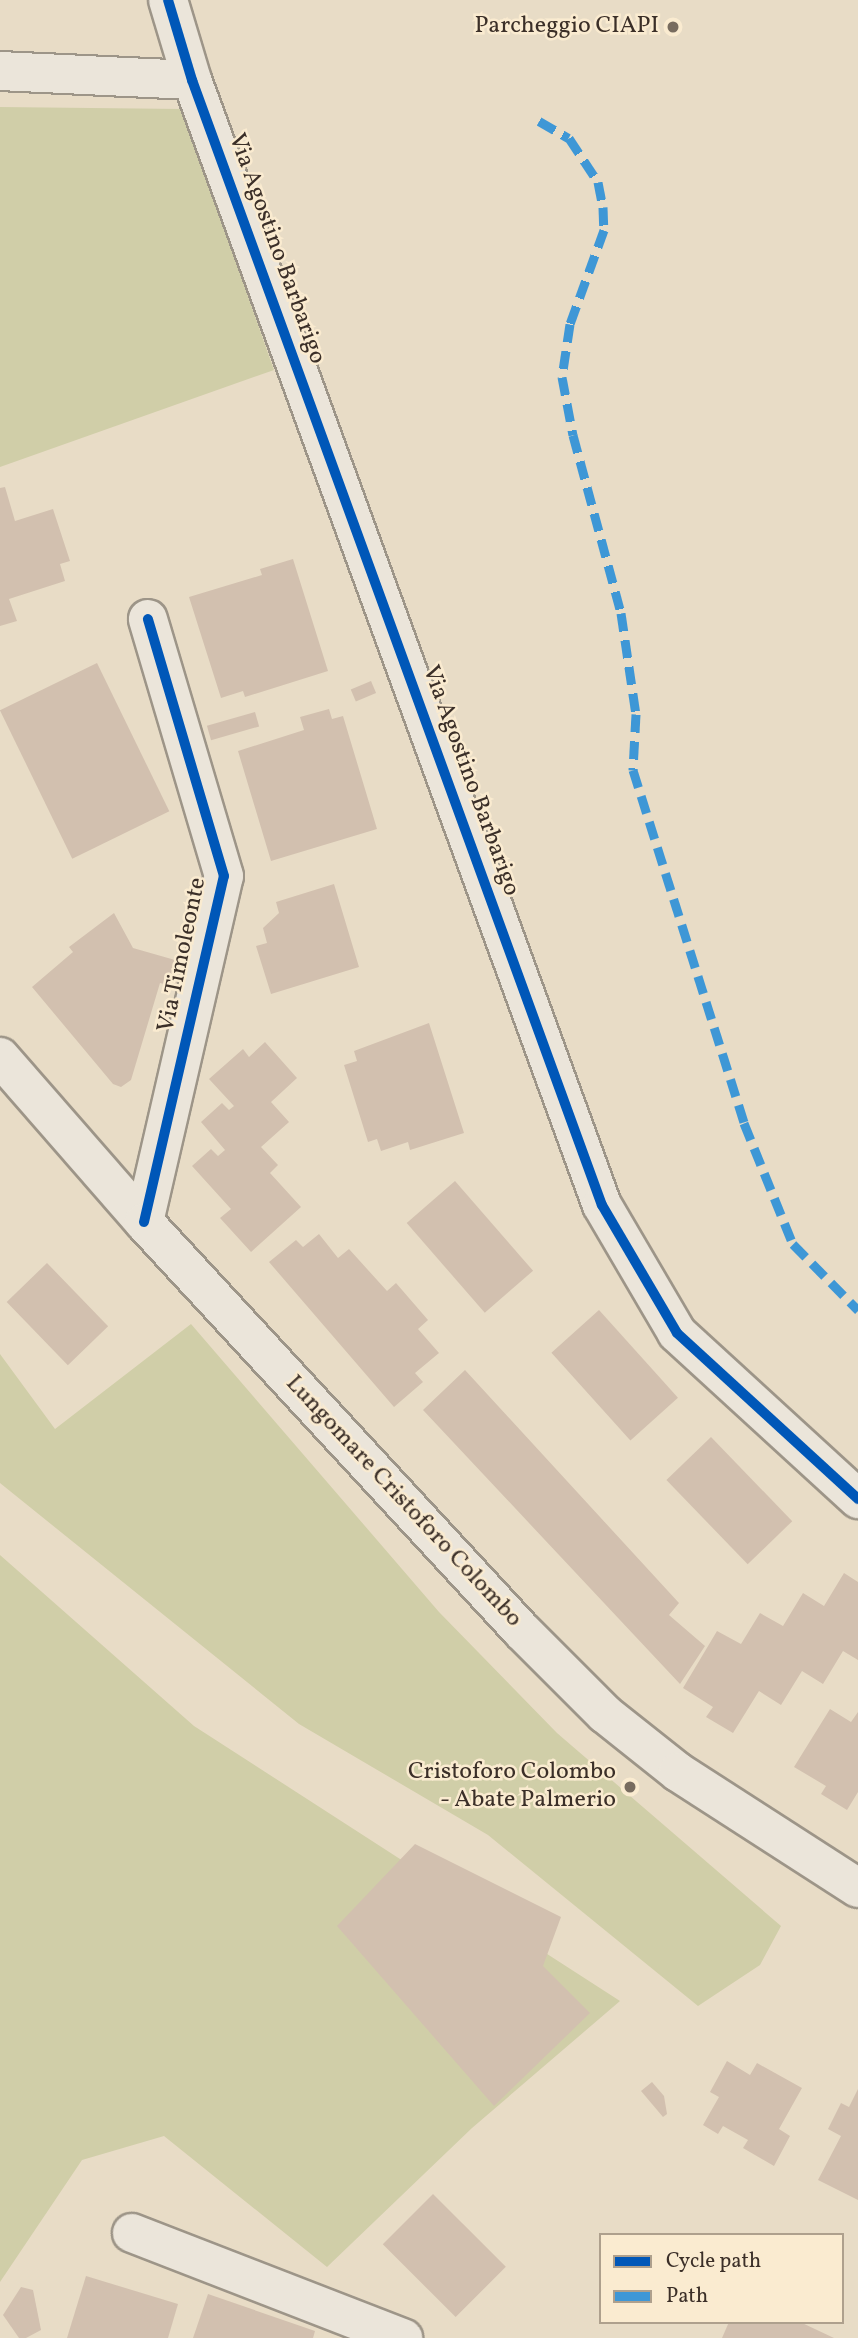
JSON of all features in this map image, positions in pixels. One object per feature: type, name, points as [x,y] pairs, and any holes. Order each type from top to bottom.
[{"type":"street","name":"Via Agostino Barbarigo","points":[[168,0],[192,80],[602,1205],[677,1332],[858,1499]]},
{"type":"street","points":[[0,71],[192,80]]},
{"type":"street","name":"Via Timoleonte","points":[[144,1222],[224,876],[148,619]]},
{"type":"street","name":"Lungomare Cristoforo Colombo","points":[[0,1056],[144,1222],[522,1631],[605,1714],[678,1772],[858,1888]]},
{"type":"street","points":[[132,2233],[403,2338]]},
{"type":"shaded area","points":[[0,107],[182,109],[274,370],[0,467]]},
{"type":"shaded area","points":[[191,1324],[439,1612],[557,1733],[781,1926],[760,1965],[698,2006],[488,1835],[299,1724],[0,1483],[0,1354],[55,1429]]},
{"type":"shaded area","points":[[0,1555],[194,1726],[620,2001],[472,2128],[327,2267],[164,2136],[82,2160],[0,2282]]},
{"type":"building","points":[[5,487],[15,521],[53,509],[70,561],[60,564],[65,581],[9,599],[17,621],[0,626],[0,488]]},
{"type":"building","points":[[293,559],[328,671],[245,697],[243,691],[221,698],[189,597],[262,575],[260,569]]},
{"type":"building","points":[[97,663],[169,811],[72,859],[0,710]]},
{"type":"building","points":[[371,681],[376,693],[356,702],[351,690]]},
{"type":"building","points":[[329,709],[332,719],[343,716],[377,829],[271,861],[238,751],[304,730],[300,717]]},
{"type":"building","points":[[255,712],[259,726],[211,740],[207,726]]},
{"type":"building","points":[[334,884],[359,967],[271,994],[256,946],[267,943],[263,928],[279,913],[276,902]]},
{"type":"building","points":[[114,913],[133,948],[182,962],[178,987],[160,983],[131,1080],[121,1087],[113,1084],[32,987],[73,952],[69,947]]},
{"type":"building","points":[[429,1023],[464,1133],[410,1150],[408,1142],[381,1151],[377,1139],[368,1142],[344,1065],[357,1061],[354,1051]]},
{"type":"building","points":[[265,1042],[297,1078],[271,1102],[289,1122],[261,1147],[278,1165],[270,1173],[301,1207],[251,1252],[220,1218],[231,1209],[192,1166],[211,1149],[218,1156],[225,1150],[201,1122],[222,1103],[229,1110],[234,1106],[209,1079],[243,1049],[249,1057]]},
{"type":"building","points":[[455,1181],[533,1271],[485,1313],[407,1223]]},
{"type":"building","points":[[319,1234],[338,1258],[349,1249],[387,1291],[396,1283],[428,1320],[418,1329],[439,1353],[415,1373],[423,1382],[394,1407],[269,1262],[296,1240],[303,1247]]},
{"type":"building","points":[[47,1263],[108,1326],[68,1365],[7,1302]]},
{"type":"building","points":[[599,1310],[678,1398],[630,1441],[551,1353]]},
{"type":"building","points":[[465,1370],[679,1603],[669,1615],[705,1646],[680,1684],[423,1410]]},
{"type":"building","points":[[711,1437],[792,1521],[748,1564],[666,1480]]},
{"type":"building","points":[[844,1573],[858,1582],[858,1660],[843,1651],[823,1684],[802,1671],[781,1705],[759,1691],[733,1733],[706,1717],[713,1707],[683,1688],[717,1631],[741,1644],[760,1613],[783,1626],[803,1593],[824,1606]]},
{"type":"building","points":[[830,1709],[851,1722],[858,1712],[858,1792],[847,1810],[821,1794],[826,1786],[794,1767]]},
{"type":"building","points":[[415,1844],[561,1917],[543,1966],[590,2013],[494,2106],[337,1926]]},
{"type":"building","points":[[727,2061],[750,2075],[757,2063],[802,2088],[779,2129],[790,2136],[774,2166],[743,2148],[748,2140],[723,2126],[718,2134],[703,2125],[719,2097],[710,2092]]},
{"type":"building","points":[[652,2082],[664,2096],[667,2114],[663,2117],[641,2091]]},
{"type":"building","points":[[858,2089],[858,2200],[818,2180],[841,2136],[828,2129],[841,2103],[849,2107]]},
{"type":"building","points":[[433,2194],[506,2267],[456,2317],[383,2244]]},
{"type":"building","points":[[86,2276],[178,2304],[168,2338],[67,2338]]},
{"type":"building","points":[[21,2287],[33,2290],[41,2330],[26,2338],[19,2338],[3,2315]]},
{"type":"building","points":[[208,2294],[315,2331],[313,2338],[193,2338]]},
{"type":"building","points":[[728,2324],[804,2324],[834,2338],[722,2338]]},
{"type":"marked path","points":[[539,121],[569,138],[598,182],[603,207],[604,230],[570,324],[562,377],[573,435],[621,613],[636,714],[633,770],[744,1123],[793,1244],[858,1310]]},
{"type":"cycle path","points":[[168,0],[192,80],[602,1205],[677,1333],[858,1499]]},
{"type":"cycle path","points":[[144,1222],[224,876],[148,619]]},
{"type":"place","name":"Parcheggio CIAPI","points":[[673,27]]},
{"type":"place","name":"Cristoforo Colombo - Abate Palmerio","points":[[630,1787]]}]
